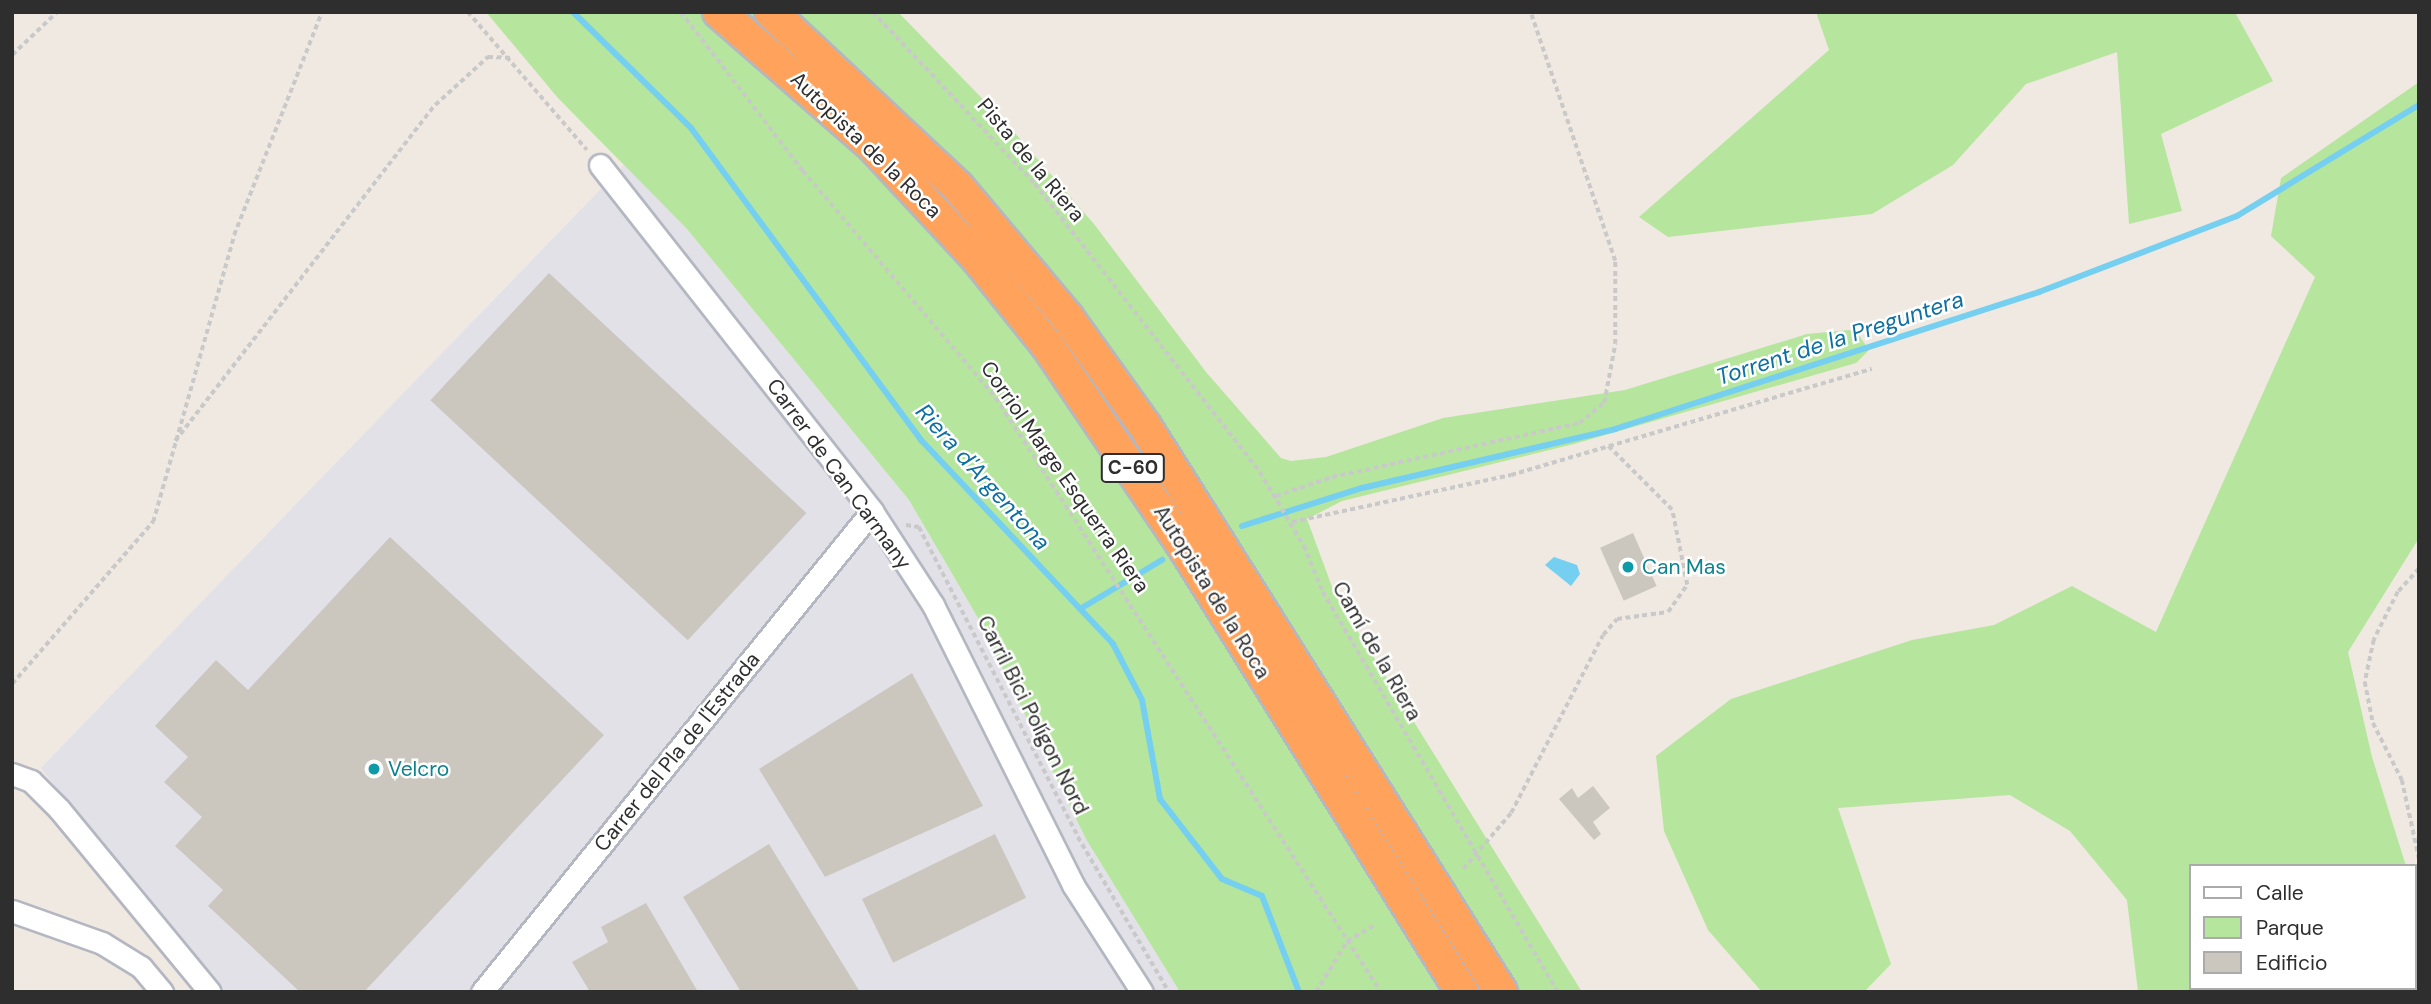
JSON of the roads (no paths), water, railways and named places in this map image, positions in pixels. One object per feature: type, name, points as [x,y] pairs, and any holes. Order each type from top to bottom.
[{"type":"highway","name":"Autopista de la Roca","points":[[719,12],[873,146],[977,258],[1047,345],[1181,542],[1462,992]]},
{"type":"highway","name":"Autopista de la Roca","points":[[771,12],[958,187],[1067,317],[1145,426],[1501,992]]},
{"type":"street","name":"Carrer de Can Carmany","points":[[600,165],[872,512],[933,605],[1073,885],[1142,992]]},
{"type":"street","name":"Carrer del Pla de l'Estrada","points":[[482,992],[872,512]]},
{"type":"street","points":[[12,774],[30,781],[59,809],[210,992]]},
{"type":"street","points":[[12,911],[102,943],[141,967],[162,992]]},
{"type":"water","points":[[1554,557],[1577,565],[1580,574],[1571,586],[1545,565]]},
{"type":"waterway","name":"Riera d'Argentona","points":[[573,12],[691,128],[921,440],[1113,644],[1142,700],[1160,799],[1222,879],[1262,896],[1299,992]]},
{"type":"waterway","name":"Torrent de la Preguntera","points":[[1242,526],[1362,488],[1615,429],[2039,292],[2237,216],[2419,105]]},
{"type":"waterway","points":[[1080,609],[1162,560]]},
{"type":"place","name":"Can Mas","points":[[1628,567]]},
{"type":"place","name":"Velcro","points":[[374,769]]}]
